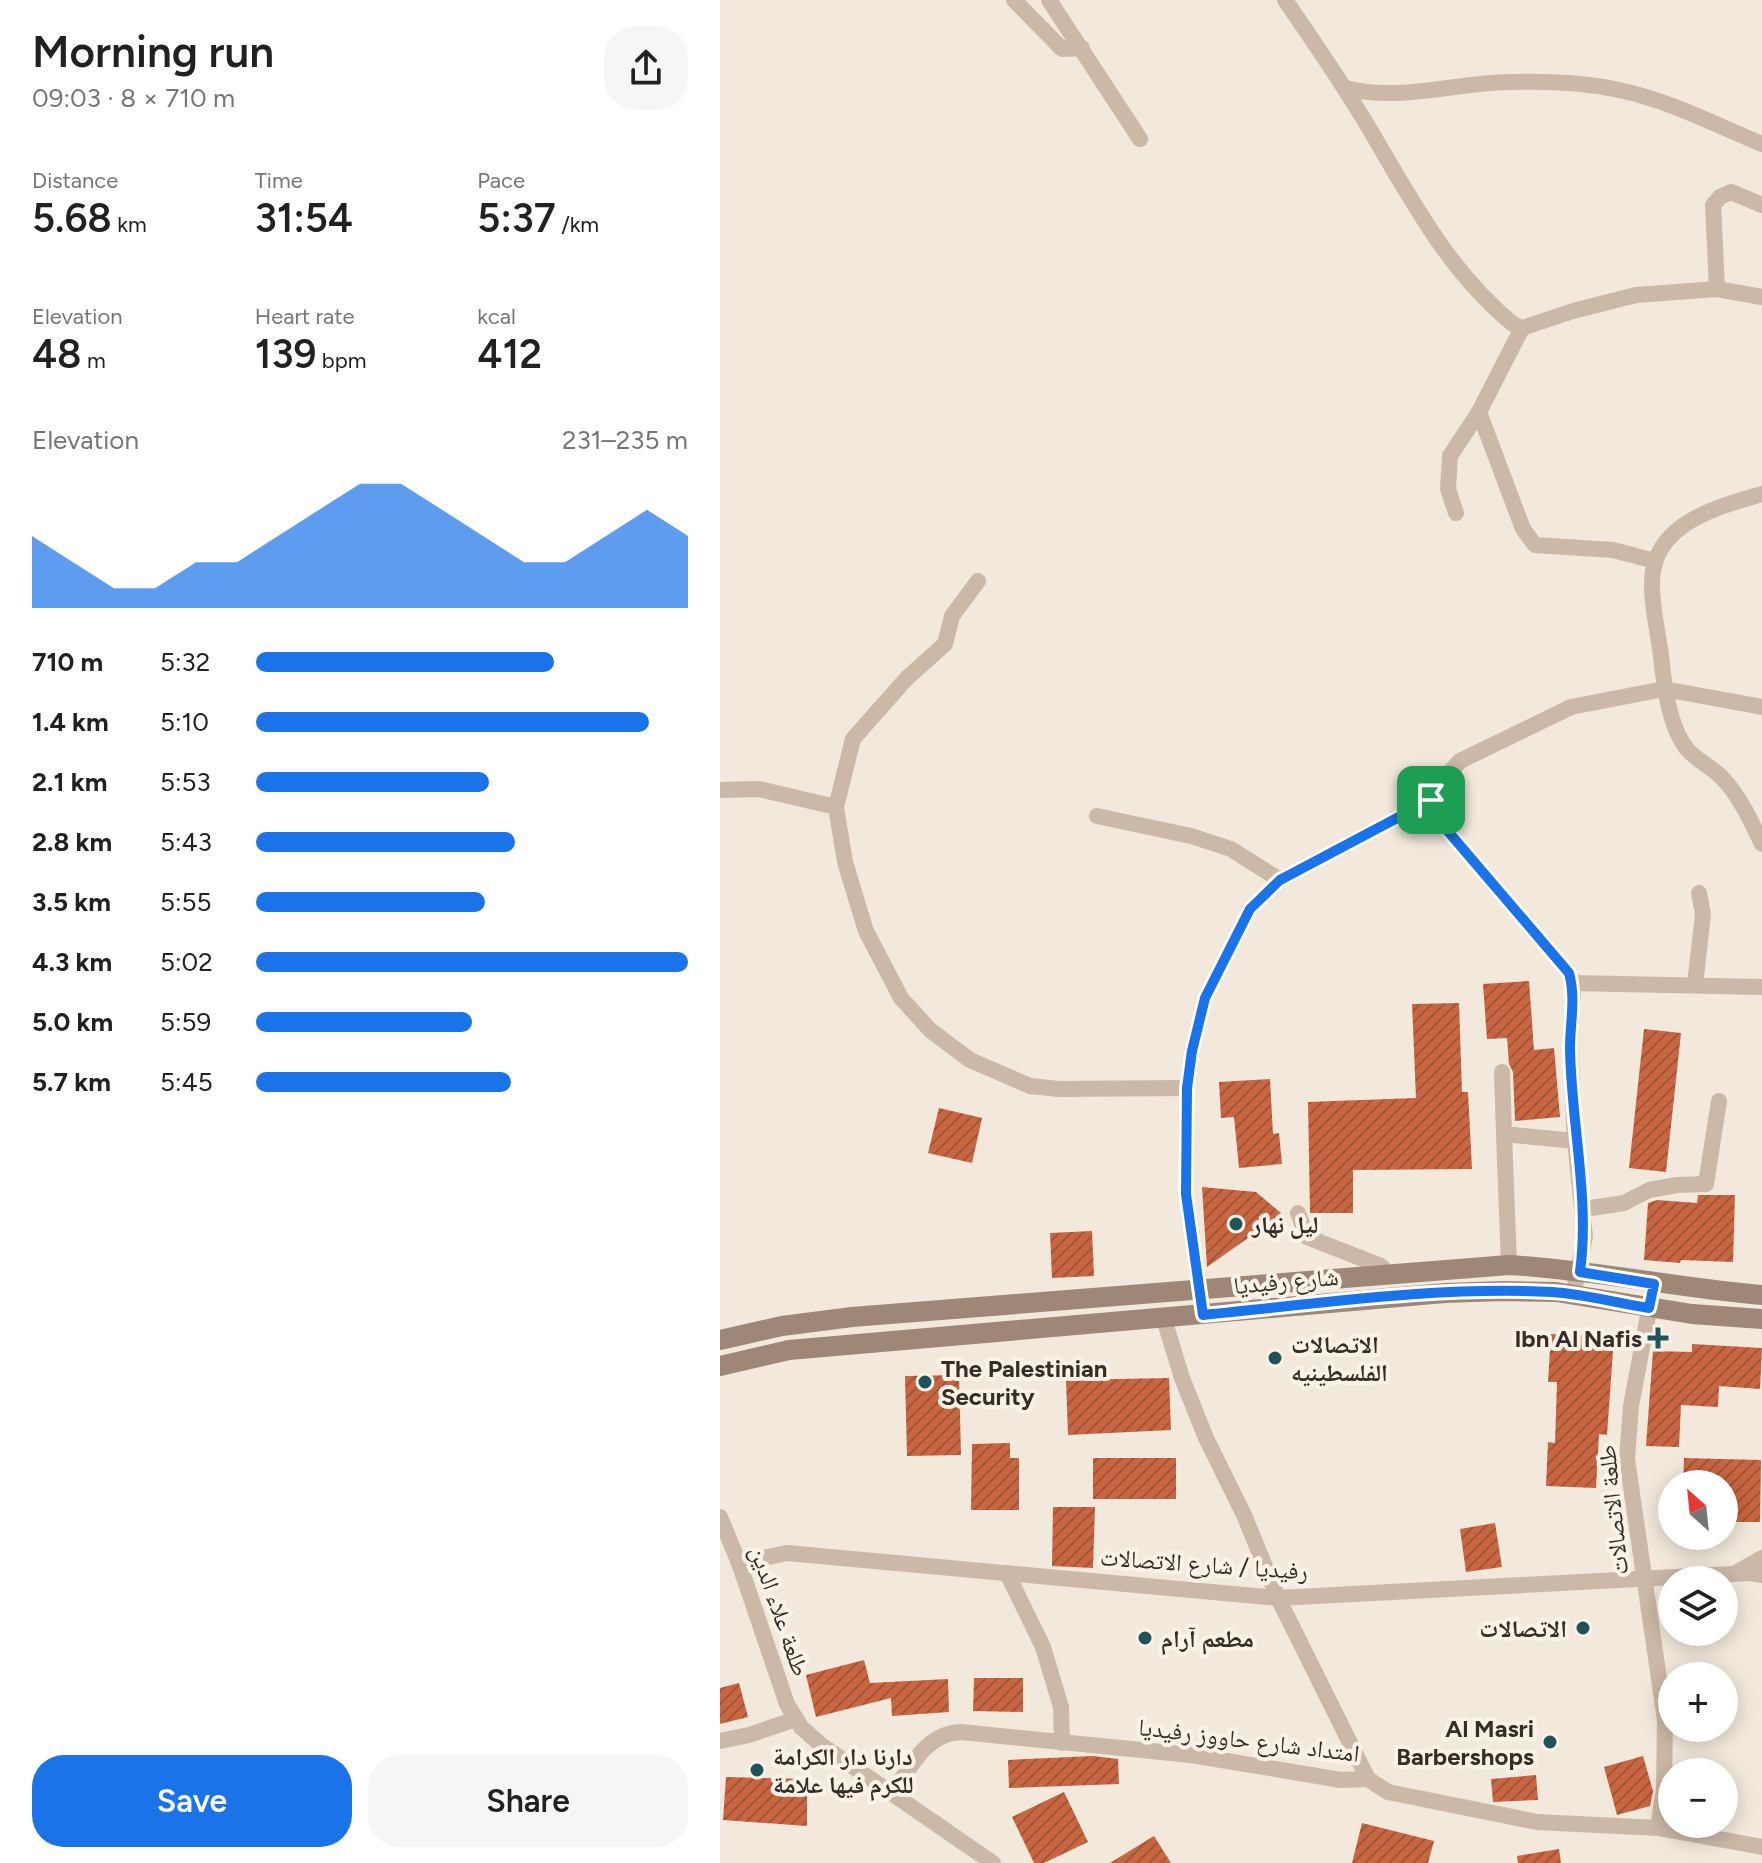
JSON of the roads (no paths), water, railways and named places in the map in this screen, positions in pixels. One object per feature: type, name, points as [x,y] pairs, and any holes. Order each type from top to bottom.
[{"type":"main road","name":"شارع رفيديا","points":[[720,1340],[782,1326],[852,1317],[1509,1265],[1762,1295]]},
{"type":"main road","name":"شارع رفيديا","points":[[720,1366],[789,1350],[1445,1293],[1503,1291],[1573,1295],[1649,1308],[1762,1319]]},
{"type":"street","points":[[1014,0],[1062,49],[1082,48]]},
{"type":"street","points":[[1049,0],[1140,139]]},
{"type":"street","points":[[1285,0],[1345,88],[1442,249],[1470,285],[1522,328]]},
{"type":"street","points":[[1345,88],[1368,94],[1391,94],[1505,82],[1591,85],[1646,98],[1762,144]]},
{"type":"street","points":[[1717,289],[1713,205],[1731,192],[1762,205]]},
{"type":"street","points":[[1456,513],[1448,489],[1450,456],[1479,412],[1522,328],[1636,295],[1717,289],[1762,297]]},
{"type":"street","points":[[1479,412],[1523,529],[1535,545],[1613,550],[1655,561]]},
{"type":"street","points":[[1762,494],[1730,503],[1689,521],[1672,535],[1655,561],[1652,579],[1664,689],[1673,719],[1687,749],[1725,780],[1762,844]]},
{"type":"street","points":[[978,581],[952,616],[945,644],[906,679],[853,739],[836,807],[845,862],[866,931],[901,998],[930,1030],[970,1060],[1030,1086],[1059,1089],[1187,1088]]},
{"type":"street","points":[[1203,1315],[1186,1194],[1187,1088],[1205,998],[1250,909],[1280,880],[1431,800],[1435,788],[1460,761],[1571,707],[1664,689],[1762,707]]},
{"type":"street","points":[[720,790],[759,789],[836,807]]},
{"type":"street","points":[[1431,800],[1446,829],[1562,962],[1572,983],[1570,1047],[1575,1141],[1585,1237],[1573,1295]]},
{"type":"street","points":[[1097,816],[1191,836],[1231,849],[1280,880]]},
{"type":"street","points":[[1695,985],[1703,914],[1699,893]]},
{"type":"street","points":[[1572,983],[1762,987]]},
{"type":"street","points":[[1502,1072],[1509,1265]]},
{"type":"street","points":[[1584,1209],[1624,1203],[1649,1190],[1706,1184],[1719,1101]]},
{"type":"street","points":[[1504,1134],[1575,1141]]},
{"type":"street","points":[[1298,1213],[1307,1237],[1381,1266],[1387,1273]]},
{"type":"street","name":"طلعة الاتصالات","points":[[1654,1284],[1631,1406],[1627,1459],[1665,1720],[1664,1758]]},
{"type":"street","points":[[1164,1319],[1182,1378],[1206,1438],[1244,1515],[1278,1598],[1368,1779]]},
{"type":"street","name":"طلعة علاء الدين","points":[[720,1517],[787,1704],[796,1719],[820,1744],[993,1863]]},
{"type":"street","name":"رفيديا / شارع الاتصالات","points":[[739,1563],[787,1553],[1278,1598],[1658,1577]]},
{"type":"street","points":[[1738,1572],[1762,1558]]},
{"type":"street","points":[[1007,1573],[1043,1647],[1061,1707],[1062,1743]]},
{"type":"street","name":"رفيديا / شارع الاتصالات","points":[[1738,1574],[1762,1575]]},
{"type":"street","points":[[720,1741],[796,1719]]},
{"type":"street","name":"امتداد شارع حاووز رفيديا","points":[[893,1792],[925,1747],[942,1735],[961,1732],[1191,1755],[1341,1780],[1368,1779],[1388,1792],[1537,1822],[1658,1828]]},
{"type":"street","name":"امتداد شارع حاووز رفيديا","points":[[1713,1838],[1762,1847]]},
{"type":"place","name":"ليل نهار","points":[[1236,1224]]},
{"type":"place","name":"Ibn Al Nafis","points":[[1658,1338]]},
{"type":"place","name":"الاتصالات الفلسطينيه","points":[[1275,1358]]},
{"type":"place","name":"The Palestinian Security","points":[[925,1382]]},
{"type":"place","name":"الاتصالات","points":[[1583,1628]]},
{"type":"place","name":"مطعم آرام","points":[[1145,1638]]},
{"type":"place","name":"Al Masri Barbershops","points":[[1550,1742]]},
{"type":"place","name":"دارنا دار الكرامة للكرم فيها علامة","points":[[757,1770]]}]
